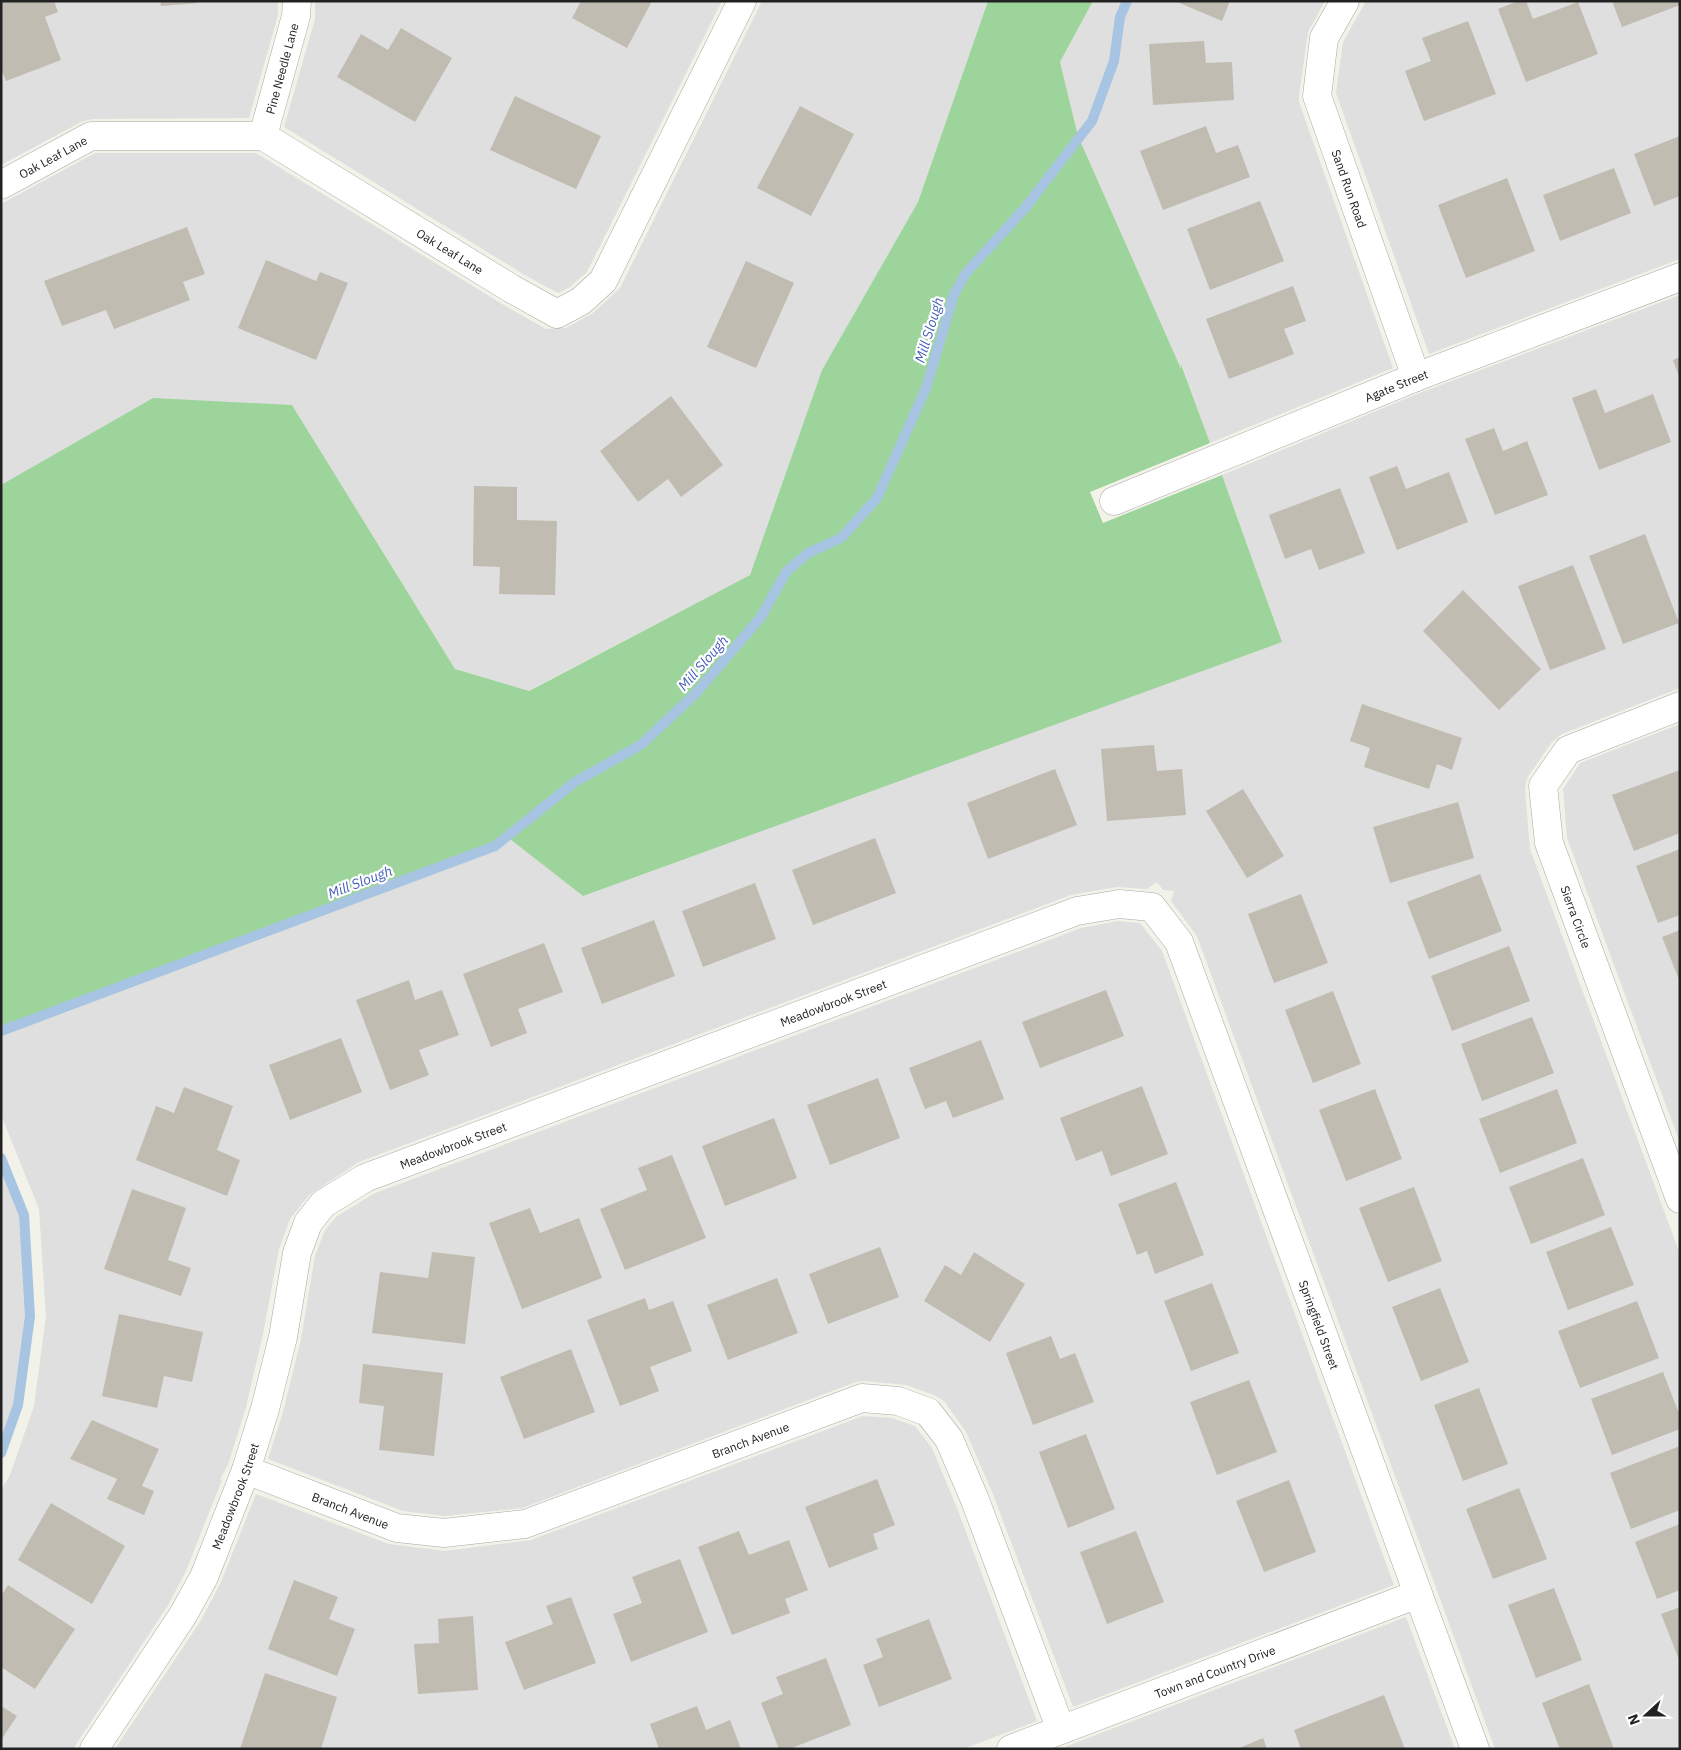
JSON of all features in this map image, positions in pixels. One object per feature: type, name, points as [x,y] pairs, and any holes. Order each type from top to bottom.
[{"type":"street","name":"Pine Needle Lane","points":[[263,136],[296,16],[297,1]]},
{"type":"street","name":"Oak Leaf Lane","points":[[1,184],[91,136],[263,136],[556,314],[581,301],[603,281],[742,1]]},
{"type":"street","name":"Sand Run Road","points":[[1345,1],[1324,38],[1317,96],[1416,376]]},
{"type":"street","name":"Agate Street","points":[[1114,501],[1416,376],[1680,277]]},
{"type":"street","name":"Sierra Circle","points":[[1680,706],[1568,750],[1543,786],[1548,843],[1680,1199]]},
{"type":"street","name":"Meadowbrook Street","points":[[94,1749],[183,1615],[204,1577],[246,1470],[265,1410],[282,1336],[297,1254],[308,1223],[324,1204],[365,1178],[1077,911],[1119,904],[1152,907]]},
{"type":"street","name":"Springfield Street","points":[[1152,907],[1179,942],[1475,1749]]},
{"type":"street","name":"Branch Avenue","points":[[246,1470],[397,1528],[444,1533],[525,1524],[862,1398],[898,1400],[928,1412],[949,1439],[975,1500],[1061,1730]]},
{"type":"street","name":"Town and Country Drive","points":[[1011,1749],[1418,1594]]},
{"type":"shaded area","points":[[1,1],[278,1],[278,15],[249,118],[93,119],[83,121],[1,165]]},
{"type":"shaded area","points":[[315,1],[722,1],[587,272],[570,287],[558,293],[523,274],[284,127],[315,19]]},
{"type":"shaded area","points":[[762,1],[988,1],[918,202],[822,370],[750,575],[528,691],[455,669],[292,405],[1,485],[1,204],[95,153],[256,153],[546,329],[566,328],[593,313],[620,288]]},
{"type":"shaded area","points":[[1093,1],[1325,1],[1308,32],[1299,102],[1393,368],[1210,443],[1182,365],[1181,371],[1078,136],[1060,62]]},
{"type":"shaded area","points":[[1366,1],[1680,1],[1680,259],[1429,354],[1336,93],[1343,42]]},
{"type":"shaded area","points":[[1680,295],[1680,688],[1562,734],[1552,742],[1527,778],[1525,789],[1530,849],[1680,1254],[1680,1749],[1495,1749],[1197,936],[1171,901],[1174,891],[1163,890],[1157,882],[1147,889],[1117,887],[1071,895],[359,1162],[309,1195],[290,1219],[279,1249],[263,1334],[246,1407],[228,1465],[220,1479],[222,1480],[186,1571],[167,1607],[73,1749],[1,1749],[1,1490],[10,1475],[34,1406],[46,1316],[39,1209],[1,1115],[1,1027],[511,839],[583,896],[1278,630],[1222,475],[1422,392]]},
{"type":"shaded area","points":[[1680,724],[1680,1143],[1567,838],[1563,789],[1580,763]]},
{"type":"shaded area","points":[[1118,921],[1140,923],[1162,951],[1394,1585],[1073,1707],[993,1494],[966,1432],[944,1401],[936,1396],[906,1385],[865,1381],[856,1382],[522,1508],[445,1516],[403,1511],[268,1459],[283,1412],[301,1339],[315,1256],[325,1230],[336,1217],[373,1194],[1081,928]]},
{"type":"shaded area","points":[[1,1158],[24,1215],[30,1316],[18,1405],[1,1453]]},
{"type":"shaded area","points":[[863,1416],[892,1418],[915,1426],[932,1448],[957,1508],[1037,1721],[963,1749],[115,1749],[200,1622],[221,1582],[256,1494],[389,1544],[445,1551],[531,1540]]},
{"type":"shaded area","points":[[1406,1617],[1455,1749],[1059,1749]]},
{"type":"green space","points":[[988,1],[1093,1],[1060,62],[1078,136],[1181,369],[1181,364],[1210,443],[1090,492],[1103,523],[1222,475],[1282,642],[583,896],[510,839],[1,1027],[1,485],[153,398],[292,405],[455,669],[529,691],[750,575],[822,370],[918,202]]},
{"type":"building","points":[[1,1],[54,1],[58,12],[45,17],[61,60],[6,81],[1,68]]},
{"type":"building","points":[[160,1],[198,1],[198,3],[161,6]]},
{"type":"building","points":[[581,1],[652,1],[627,48],[572,18]]},
{"type":"building","points":[[1175,1],[1230,1],[1222,21]]},
{"type":"building","points":[[1518,1],[1526,1],[1533,19],[1578,2],[1598,54],[1526,82],[1498,9]]},
{"type":"building","points":[[1612,1],[1680,1],[1680,5],[1622,27]]},
{"type":"building","points":[[1468,21],[1496,94],[1424,121],[1405,71],[1431,61],[1422,38]]},
{"type":"building","points":[[401,28],[452,58],[415,122],[337,77],[361,34],[388,50]]},
{"type":"building","points":[[1204,41],[1206,63],[1232,62],[1234,100],[1153,105],[1149,44]]},
{"type":"building","points":[[515,96],[601,136],[576,189],[490,150]]},
{"type":"building","points":[[800,106],[854,134],[811,216],[757,188]]},
{"type":"building","points":[[1206,126],[1216,153],[1238,145],[1250,177],[1163,210],[1140,151]]},
{"type":"building","points":[[1680,136],[1680,196],[1654,206],[1634,154]]},
{"type":"building","points":[[1614,168],[1631,213],[1560,241],[1543,195]]},
{"type":"building","points":[[1507,178],[1535,251],[1466,278],[1438,205]]},
{"type":"building","points":[[1260,201],[1284,261],[1210,290],[1187,229]]},
{"type":"building","points":[[187,227],[205,274],[183,282],[190,300],[114,329],[106,310],[62,326],[44,281]]},
{"type":"building","points":[[266,260],[316,281],[320,272],[348,283],[316,360],[238,328]]},
{"type":"building","points":[[746,261],[794,283],[756,368],[707,347]]},
{"type":"building","points":[[1293,286],[1306,321],[1284,329],[1294,354],[1229,379],[1206,319]]},
{"type":"building","points":[[1680,357],[1680,379],[1673,360]]},
{"type":"building","points":[[1596,389],[1605,413],[1653,394],[1671,442],[1599,470],[1572,398]]},
{"type":"building","points":[[671,396],[723,465],[681,497],[668,479],[638,502],[600,451]]},
{"type":"building","points":[[1494,428],[1503,451],[1527,441],[1548,495],[1495,515],[1465,439]]},
{"type":"building","points":[[1397,466],[1406,489],[1449,472],[1468,522],[1397,550],[1369,477]]},
{"type":"building","points":[[474,486],[517,487],[517,520],[557,521],[555,595],[499,594],[500,567],[473,566]]},
{"type":"building","points":[[1340,488],[1365,553],[1319,570],[1311,549],[1285,559],[1269,515]]},
{"type":"building","points":[[1645,534],[1679,623],[1623,644],[1589,556]]},
{"type":"building","points":[[1573,565],[1606,649],[1550,670],[1518,586]]},
{"type":"building","points":[[1463,590],[1541,669],[1499,710],[1423,631]]},
{"type":"building","points":[[1362,704],[1462,738],[1452,770],[1437,764],[1429,789],[1364,767],[1370,748],[1350,741]]},
{"type":"building","points":[[1154,745],[1157,771],[1182,769],[1186,815],[1107,821],[1101,749]]},
{"type":"building","points":[[1055,769],[1077,825],[988,859],[967,803]]},
{"type":"building","points":[[1680,770],[1680,833],[1634,851],[1612,795]]},
{"type":"building","points":[[1243,789],[1284,856],[1247,878],[1206,811]]},
{"type":"building","points":[[1458,802],[1474,858],[1390,883],[1373,827]]},
{"type":"building","points":[[875,838],[896,893],[813,925],[792,870]]},
{"type":"building","points":[[1680,849],[1680,915],[1658,923],[1636,866]]},
{"type":"building","points":[[1480,874],[1502,931],[1429,959],[1407,902]]},
{"type":"building","points":[[755,883],[776,939],[703,967],[682,911]]},
{"type":"building","points":[[1301,894],[1328,963],[1274,983],[1248,914]]},
{"type":"building","points":[[654,920],[675,976],[602,1004],[581,948]]},
{"type":"building","points":[[1680,930],[1680,982],[1662,937]]},
{"type":"building","points":[[544,943],[563,992],[518,1009],[527,1033],[491,1047],[463,974]]},
{"type":"building","points":[[1509,946],[1530,1001],[1452,1031],[1431,976]]},
{"type":"building","points":[[409,980],[415,1000],[442,990],[459,1035],[419,1050],[429,1075],[390,1090],[356,1000]]},
{"type":"building","points":[[1106,990],[1124,1036],[1040,1068],[1022,1022]]},
{"type":"building","points":[[1333,991],[1361,1064],[1313,1083],[1285,1010]]},
{"type":"building","points":[[1532,1017],[1554,1073],[1482,1101],[1461,1044]]},
{"type":"building","points":[[341,1038],[362,1092],[290,1120],[269,1065]]},
{"type":"building","points":[[981,1040],[1004,1099],[953,1118],[946,1101],[925,1109],[909,1068]]},
{"type":"building","points":[[878,1078],[900,1138],[830,1165],[807,1105]]},
{"type":"building","points":[[1142,1086],[1168,1154],[1111,1176],[1102,1151],[1076,1161],[1060,1118]]},
{"type":"building","points":[[184,1087],[233,1106],[217,1150],[240,1160],[227,1196],[136,1160],[156,1106],[174,1113]]},
{"type":"building","points":[[1375,1089],[1402,1159],[1346,1181],[1319,1110]]},
{"type":"building","points":[[1557,1089],[1577,1143],[1500,1173],[1479,1119]]},
{"type":"building","points":[[774,1118],[797,1178],[725,1206],[702,1146]]},
{"type":"building","points":[[672,1155],[706,1238],[625,1270],[600,1209],[647,1190],[638,1168]]},
{"type":"building","points":[[1583,1158],[1605,1215],[1531,1244],[1509,1187]]},
{"type":"building","points":[[1176,1182],[1204,1255],[1155,1274],[1147,1251],[1137,1255],[1118,1204]]},
{"type":"building","points":[[1414,1187],[1442,1261],[1388,1282],[1359,1208]]},
{"type":"building","points":[[132,1189],[186,1208],[168,1260],[191,1268],[181,1296],[104,1269]]},
{"type":"building","points":[[530,1208],[540,1233],[579,1218],[602,1278],[522,1309],[489,1223]]},
{"type":"building","points":[[1611,1227],[1634,1285],[1568,1310],[1546,1252]]},
{"type":"building","points":[[880,1247],[899,1297],[828,1324],[809,1274]]},
{"type":"building","points":[[432,1252],[475,1257],[465,1344],[372,1333],[380,1272],[428,1278]]},
{"type":"building","points":[[974,1252],[1025,1284],[990,1342],[924,1301],[945,1265],[961,1275]]},
{"type":"building","points":[[777,1278],[798,1333],[728,1360],[707,1305]]},
{"type":"building","points":[[1212,1283],[1239,1353],[1191,1371],[1164,1301]]},
{"type":"building","points":[[1440,1288],[1469,1362],[1421,1381],[1392,1307]]},
{"type":"building","points":[[645,1298],[649,1310],[673,1301],[692,1351],[650,1367],[659,1391],[620,1406],[587,1320]]},
{"type":"building","points":[[1637,1301],[1659,1358],[1580,1388],[1558,1331]]},
{"type":"building","points":[[119,1314],[203,1332],[192,1382],[164,1376],[157,1408],[102,1396]]},
{"type":"building","points":[[1051,1336],[1060,1359],[1075,1353],[1094,1402],[1033,1425],[1006,1353]]},
{"type":"building","points":[[571,1349],[595,1412],[524,1439],[500,1377]]},
{"type":"building","points":[[363,1364],[443,1373],[434,1456],[379,1450],[384,1406],[359,1403]]},
{"type":"building","points":[[1663,1372],[1680,1416],[1680,1429],[1612,1455],[1591,1399]]},
{"type":"building","points":[[1249,1380],[1277,1452],[1217,1475],[1190,1402]]},
{"type":"building","points":[[1479,1388],[1508,1464],[1463,1481],[1434,1405]]},
{"type":"building","points":[[92,1420],[159,1449],[142,1486],[154,1491],[144,1515],[107,1499],[117,1479],[70,1459]]},
{"type":"building","points":[[1086,1434],[1115,1509],[1068,1528],[1039,1452]]},
{"type":"building","points":[[1680,1446],[1680,1510],[1631,1529],[1610,1473]]},
{"type":"building","points":[[877,1479],[895,1525],[873,1534],[878,1549],[829,1568],[805,1507]]},
{"type":"building","points":[[1289,1480],[1316,1552],[1264,1572],[1236,1501]]},
{"type":"building","points":[[1519,1488],[1547,1559],[1493,1579],[1466,1509]]},
{"type":"building","points":[[51,1503],[125,1546],[92,1604],[18,1560]]},
{"type":"building","points":[[1680,1524],[1680,1590],[1657,1599],[1635,1542]]},
{"type":"building","points":[[739,1531],[749,1555],[789,1540],[808,1590],[785,1599],[790,1613],[732,1635],[698,1547]]},
{"type":"building","points":[[1136,1531],[1164,1602],[1107,1624],[1080,1552]]},
{"type":"building","points":[[680,1559],[708,1632],[631,1662],[613,1614],[642,1603],[632,1577]]},
{"type":"building","points":[[294,1580],[338,1597],[329,1619],[355,1629],[337,1676],[268,1649]]},
{"type":"building","points":[[8,1585],[75,1629],[35,1689],[1,1667],[1,1596]]},
{"type":"building","points":[[1554,1588],[1582,1660],[1536,1678],[1508,1605]]},
{"type":"building","points":[[571,1597],[596,1663],[524,1690],[505,1642],[553,1624],[546,1606]]},
{"type":"building","points":[[1680,1607],[1680,1662],[1661,1614]]},
{"type":"building","points":[[473,1616],[478,1690],[418,1694],[414,1644],[439,1643],[438,1619]]},
{"type":"building","points":[[929,1619],[952,1679],[879,1707],[863,1665],[883,1657],[876,1639]]},
{"type":"building","points":[[826,1658],[851,1725],[789,1749],[779,1749],[761,1703],[783,1694],[776,1677]]},
{"type":"building","points":[[265,1673],[337,1697],[321,1749],[240,1749]]},
{"type":"building","points":[[1589,1684],[1614,1749],[1560,1749],[1542,1703]]},
{"type":"building","points":[[1384,1695],[1405,1749],[1301,1749],[1294,1730]]},
{"type":"building","points":[[1,1706],[17,1716],[1,1740]]},
{"type":"building","points":[[697,1706],[706,1730],[730,1720],[741,1749],[659,1749],[650,1724]]},
{"type":"building","points":[[1263,1738],[1267,1749],[1237,1749]]},
{"type":"waterway","name":"Mill Slough","points":[[1,1031],[495,846],[575,782],[642,744],[696,693],[761,617],[786,572],[808,553],[841,538],[877,498],[926,388],[954,294],[966,273],[1025,208],[1092,121],[1114,61],[1120,17],[1127,1]]},
{"type":"waterway","name":"Mill Slough","points":[[1,1158],[24,1215],[30,1316],[18,1405],[1,1453]]}]
